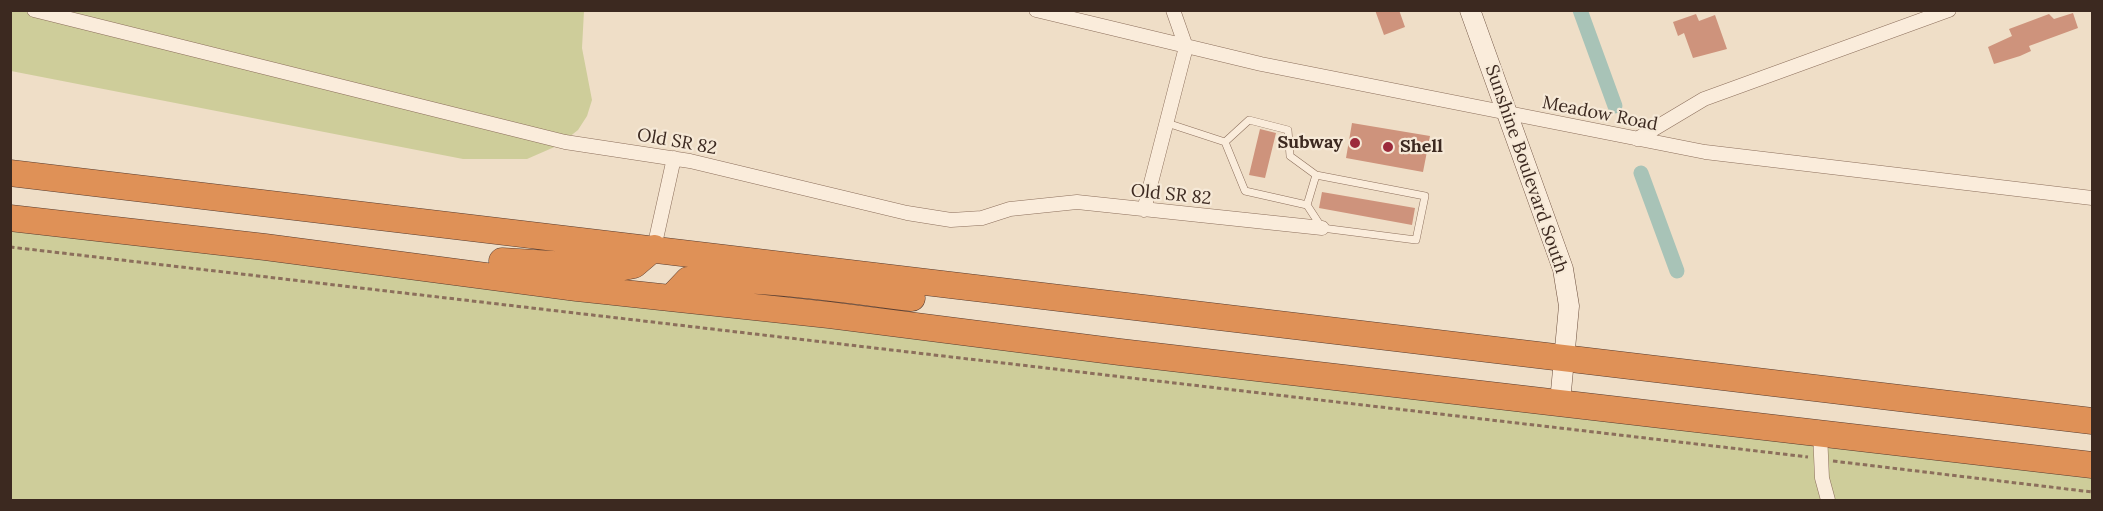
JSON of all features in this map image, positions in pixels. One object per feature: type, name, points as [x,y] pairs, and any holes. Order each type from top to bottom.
[{"type":"highway","points":[[10,173],[654,248],[986,290],[1564,356],[2092,421]]},
{"type":"highway","points":[[10,218],[2092,465]]},
{"type":"highway","points":[[280,249],[317,238],[527,265],[619,268],[634,265],[654,248]]},
{"type":"highway","points":[[671,298],[688,280],[720,279],[795,284],[939,301],[986,290]]},
{"type":"street","name":"Old SR 82","points":[[34,10],[565,142],[674,158],[906,213],[951,220],[982,218],[1010,209],[1042,204],[1077,202],[1322,228]]},
{"type":"street","name":"Meadow Road","points":[[1036,10],[1186,47],[1488,108],[1508,115],[1705,152],[2092,198]]},
{"type":"street","points":[[1144,210],[1186,47],[1173,10]]},
{"type":"street","name":"Sunshine Boulevard South","points":[[1470,10],[1563,269],[1569,306],[1560,402]]},
{"type":"street","points":[[1637,139],[1704,99],[1949,10]]},
{"type":"street","points":[[654,248],[674,158]]},
{"type":"street","points":[[1820,433],[1821,478],[1828,501]]},
{"type":"lane","points":[[1249,120],[1288,130],[1290,156],[1316,175],[1425,196],[1416,240],[1322,228],[1308,205],[1245,191],[1226,142],[1249,120]]},
{"type":"lane","points":[[1167,123],[1226,142]]},
{"type":"lane","points":[[1308,205],[1316,175]]},
{"type":"path","points":[[10,247],[1794,455]]},
{"type":"path","points":[[1858,464],[2092,492]]},
{"type":"shaded area","points":[[11,11],[584,11],[582,48],[592,100],[587,116],[578,130],[559,145],[527,159],[463,159],[11,71]]},
{"type":"shaded area","points":[[11,226],[2092,474],[2092,500],[11,500]]},
{"type":"building","points":[[1375,10],[1399,10],[1405,27],[1384,35]]},
{"type":"building","points":[[2073,13],[2078,28],[2029,46],[2031,51],[2020,56],[1994,64],[1988,47],[2012,36],[2009,29],[2049,14],[2054,19]]},
{"type":"building","points":[[1696,14],[1699,21],[1715,15],[1727,49],[1693,58],[1684,33],[1678,36],[1673,22]]},
{"type":"building","name":"Shell","points":[[1352,123],[1430,136],[1423,172],[1346,158]]},
{"type":"building","points":[[1260,129],[1276,133],[1265,178],[1249,175]]},
{"type":"building","points":[[1322,192],[1415,208],[1412,225],[1319,208]]},
{"type":"waterway","points":[[1580,10],[1615,106]]},
{"type":"waterway","points":[[1641,173],[1677,271]]},
{"type":"place","name":"Subway","points":[[1355,143]]},
{"type":"place","name":"Shell","points":[[1388,147]]}]
